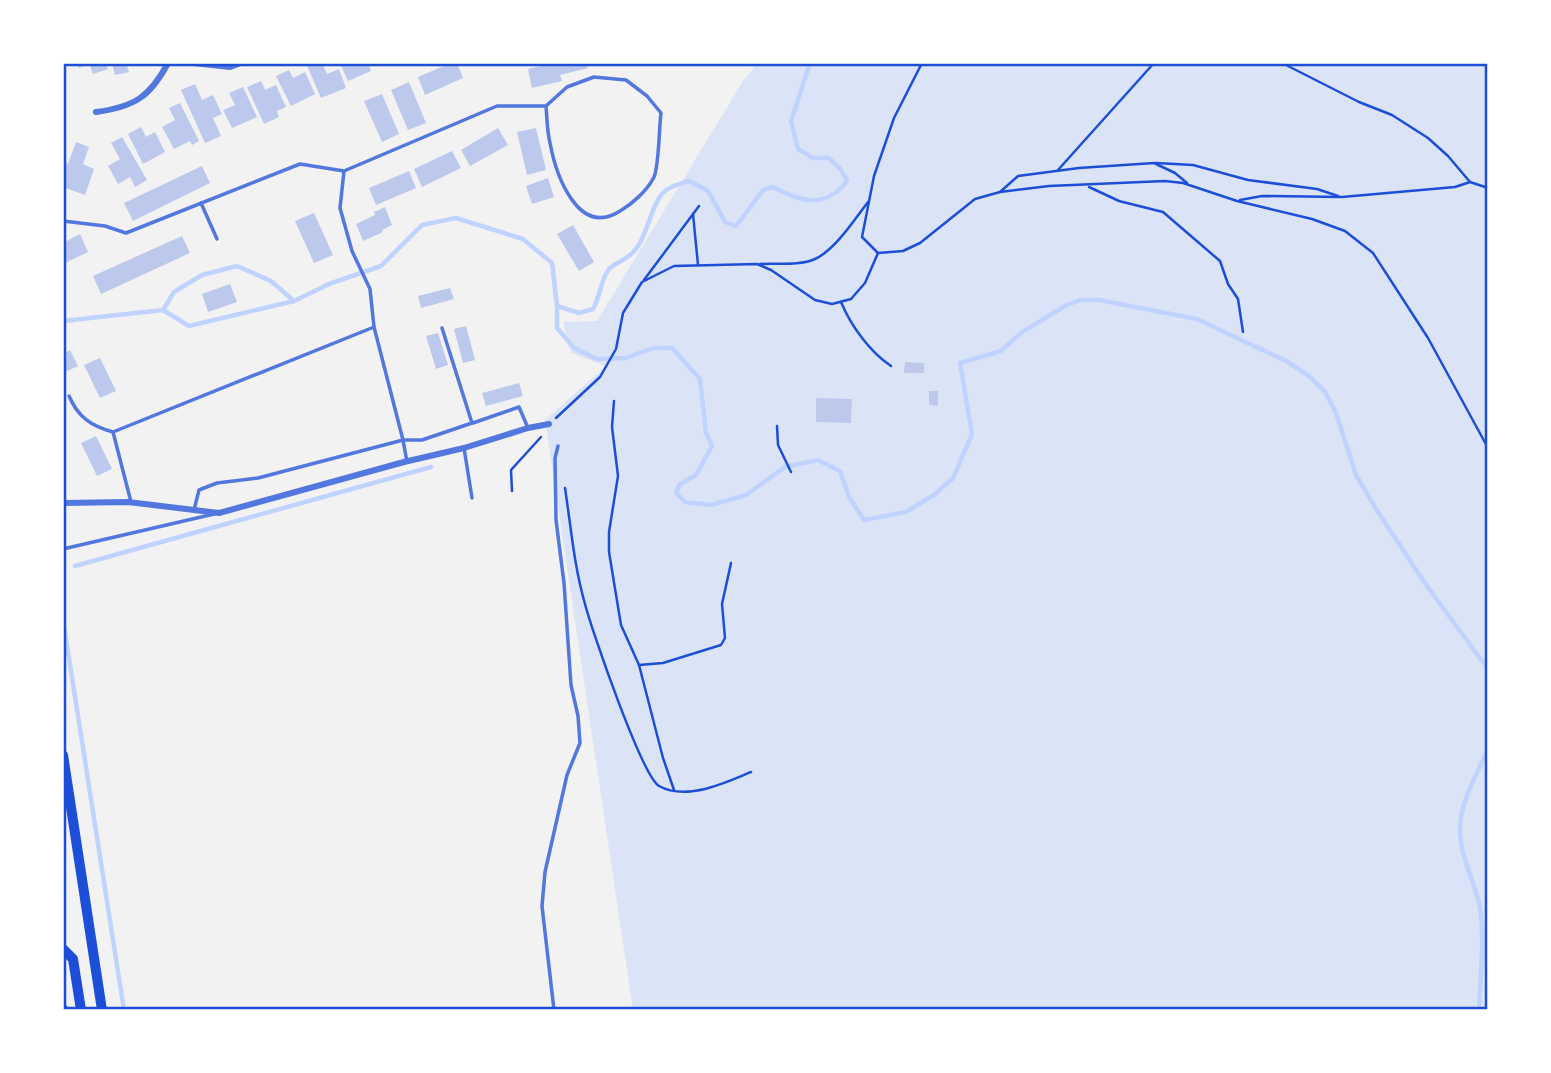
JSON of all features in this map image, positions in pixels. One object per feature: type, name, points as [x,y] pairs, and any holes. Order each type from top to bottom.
[{"type":"main road","points":[[63,755],[102,1010]]},
{"type":"main road","points":[[63,949],[73,959],[81,1010]]},
{"type":"street","points":[[96,112],[120,109],[138,100],[159,80],[169,63]]},
{"type":"street","points":[[193,63],[230,67],[241,63]]},
{"type":"street","points":[[63,503],[131,502],[219,513],[549,424]]},
{"type":"lane","points":[[63,221],[105,226],[126,233],[300,164],[344,171],[497,107],[546,106],[566,87],[594,77],[626,80],[647,96],[661,113],[654,177],[633,203],[608,219],[587,216],[572,201],[557,171],[549,142],[546,106]]},
{"type":"lane","points":[[344,171],[340,208],[352,251],[370,289],[374,327],[407,461]]},
{"type":"lane","points":[[201,203],[217,239]]},
{"type":"lane","points":[[69,396],[85,420],[113,432],[374,327]]},
{"type":"lane","points":[[442,328],[472,424]]},
{"type":"lane","points":[[194,510],[199,490],[217,483],[258,478],[403,440],[422,440],[519,407],[528,428]]},
{"type":"lane","points":[[113,432],[131,502]]},
{"type":"lane","points":[[554,1010],[542,906],[545,872],[567,775],[580,743],[578,716],[571,685],[564,583],[556,520],[555,458],[558,446]]},
{"type":"lane","points":[[464,448],[472,484],[472,498]]},
{"type":"lane","points":[[63,549],[219,513]]},
{"type":"path","points":[[922,63],[894,118],[874,176],[862,237],[878,253],[903,251],[920,243],[975,200],[1000,192],[1049,186],[1164,181],[1312,219],[1345,231],[1373,253],[1428,338],[1488,448]]},
{"type":"path","points":[[1057,171],[1154,63]]},
{"type":"path","points":[[1282,63],[1359,102],[1392,115],[1427,138],[1448,156],[1470,183]]},
{"type":"path","points":[[1154,163],[1175,173],[1190,186]]},
{"type":"path","points":[[1000,192],[1018,176],[1154,163],[1193,165],[1248,180],[1317,189],[1342,197]]},
{"type":"path","points":[[1237,201],[1262,196],[1342,197],[1455,187],[1470,183],[1488,188]]},
{"type":"path","points":[[1086,185],[1119,201],[1163,212],[1220,261],[1228,284],[1238,299],[1243,332]]},
{"type":"path","points":[[642,282],[674,266],[799,263],[815,260],[839,238],[869,201]]},
{"type":"path","points":[[512,491],[511,470],[541,438],[549,424],[600,377],[616,349],[623,313],[642,282],[699,206]]},
{"type":"path","points":[[693,214],[698,265]]},
{"type":"path","points":[[757,264],[771,270],[815,300],[832,304],[851,299],[865,283],[878,253]]},
{"type":"path","points":[[841,302],[847,317],[881,359],[891,366]]},
{"type":"path","points":[[614,401],[612,427],[618,477],[609,532],[609,552],[621,625],[639,665],[674,790]]},
{"type":"path","points":[[777,426],[778,445],[791,472]]},
{"type":"path","points":[[565,483],[577,569],[595,635],[652,779],[659,785],[688,792],[725,784],[751,772]]},
{"type":"path","points":[[639,665],[663,663],[721,645],[724,638],[722,604],[731,564]]},
{"type":"shaded area","points":[[758,63],[1488,63],[1488,1010],[633,1010],[545,420],[606,366],[571,353],[563,322],[597,321],[743,81]]},
{"type":"building","points":[[77,63],[105,63],[108,69],[93,74],[89,64],[79,68]]},
{"type":"building","points":[[112,63],[126,63],[129,72],[115,75]]},
{"type":"building","points":[[306,63],[322,63],[327,74],[339,69],[346,88],[321,98]]},
{"type":"building","points":[[340,63],[368,63],[371,71],[348,81]]},
{"type":"building","points":[[457,63],[463,78],[425,95],[418,77]]},
{"type":"building","points":[[553,63],[586,63],[588,68],[560,75],[562,81],[532,88],[528,69]]},
{"type":"building","points":[[289,70],[293,78],[305,72],[315,94],[291,106],[276,76]]},
{"type":"building","points":[[261,81],[265,90],[276,85],[286,107],[277,111],[279,117],[264,124],[247,87]]},
{"type":"building","points":[[409,82],[426,123],[408,130],[391,90]]},
{"type":"building","points":[[195,84],[202,100],[213,95],[222,114],[213,118],[221,136],[205,143],[181,90]]},
{"type":"building","points":[[243,87],[257,117],[232,128],[223,110],[235,105],[229,93]]},
{"type":"building","points":[[382,94],[399,134],[382,142],[364,101]]},
{"type":"building","points":[[180,103],[199,141],[192,145],[190,141],[174,149],[162,127],[175,120],[169,108]]},
{"type":"building","points":[[141,127],[146,137],[155,132],[165,152],[143,164],[128,134]]},
{"type":"building","points":[[498,128],[508,145],[470,166],[461,150]]},
{"type":"building","points":[[536,128],[546,170],[527,175],[517,132]]},
{"type":"building","points":[[122,137],[147,180],[135,187],[130,177],[118,184],[108,166],[120,159],[111,143]]},
{"type":"building","points":[[76,142],[89,147],[83,164],[94,169],[85,195],[63,187],[63,162],[68,164]]},
{"type":"building","points":[[452,151],[461,168],[422,187],[414,169]]},
{"type":"building","points":[[202,166],[210,183],[133,221],[124,203]]},
{"type":"building","points":[[409,171],[416,188],[376,205],[369,188]]},
{"type":"building","points":[[548,178],[554,197],[532,204],[526,186]]},
{"type":"building","points":[[385,207],[392,225],[363,241],[356,224]]},
{"type":"building","points":[[314,213],[333,255],[314,263],[295,221]]},
{"type":"building","points":[[573,225],[594,262],[579,271],[557,234]]},
{"type":"building","points":[[80,234],[88,252],[63,264],[63,243]]},
{"type":"building","points":[[182,236],[190,253],[101,294],[93,276]]},
{"type":"building","points":[[230,284],[237,302],[208,312],[202,294]]},
{"type":"building","points":[[450,288],[454,299],[421,308],[418,296]]},
{"type":"building","points":[[466,326],[475,360],[463,363],[454,329]]},
{"type":"building","points":[[438,333],[448,365],[436,369],[426,336]]},
{"type":"building","points":[[70,350],[78,366],[63,373],[63,354]]},
{"type":"building","points":[[100,358],[116,391],[100,398],[84,365]]},
{"type":"building","points":[[905,362],[924,363],[924,373],[904,373]]},
{"type":"building","points":[[519,383],[523,396],[486,406],[482,393]]},
{"type":"building","points":[[929,391],[938,391],[938,406],[929,405]]},
{"type":"building","points":[[816,398],[852,399],[851,423],[816,422]]},
{"type":"building","points":[[96,436],[112,469],[97,476],[81,443]]},
{"type":"waterway","points":[[557,306],[579,313],[593,309],[609,269],[634,251],[642,240],[658,200],[675,185],[689,181],[708,191],[725,222],[736,226],[763,190],[773,187],[793,196],[813,200],[831,196],[839,190],[847,181],[841,170],[829,158],[813,158],[798,149],[791,121],[810,63]]},
{"type":"waterway","points":[[63,321],[163,310],[189,326],[294,301],[329,284],[381,266],[422,225],[456,218],[523,239],[552,263],[557,328],[574,348],[597,359],[626,358],[653,348],[672,348],[700,379],[706,433],[712,446],[696,475],[679,485],[676,493],[685,502],[711,505],[746,495],[785,467],[818,460],[840,471],[849,497],[864,520],[906,512],[934,495],[953,478],[972,434],[960,363],[1001,351],[1022,332],[1080,300],[1099,300],[1197,319],[1286,361],[1309,376],[1325,392],[1336,413],[1356,475],[1376,509],[1424,582],[1488,669]]},
{"type":"waterway","points":[[163,310],[174,292],[202,275],[237,266],[271,281],[294,301]]},
{"type":"waterway","points":[[75,566],[431,467]]},
{"type":"waterway","points":[[63,620],[124,1010]]},
{"type":"waterway","points":[[1479,1010],[1482,946],[1480,908],[1464,857],[1460,825],[1467,797],[1488,750]]}]
